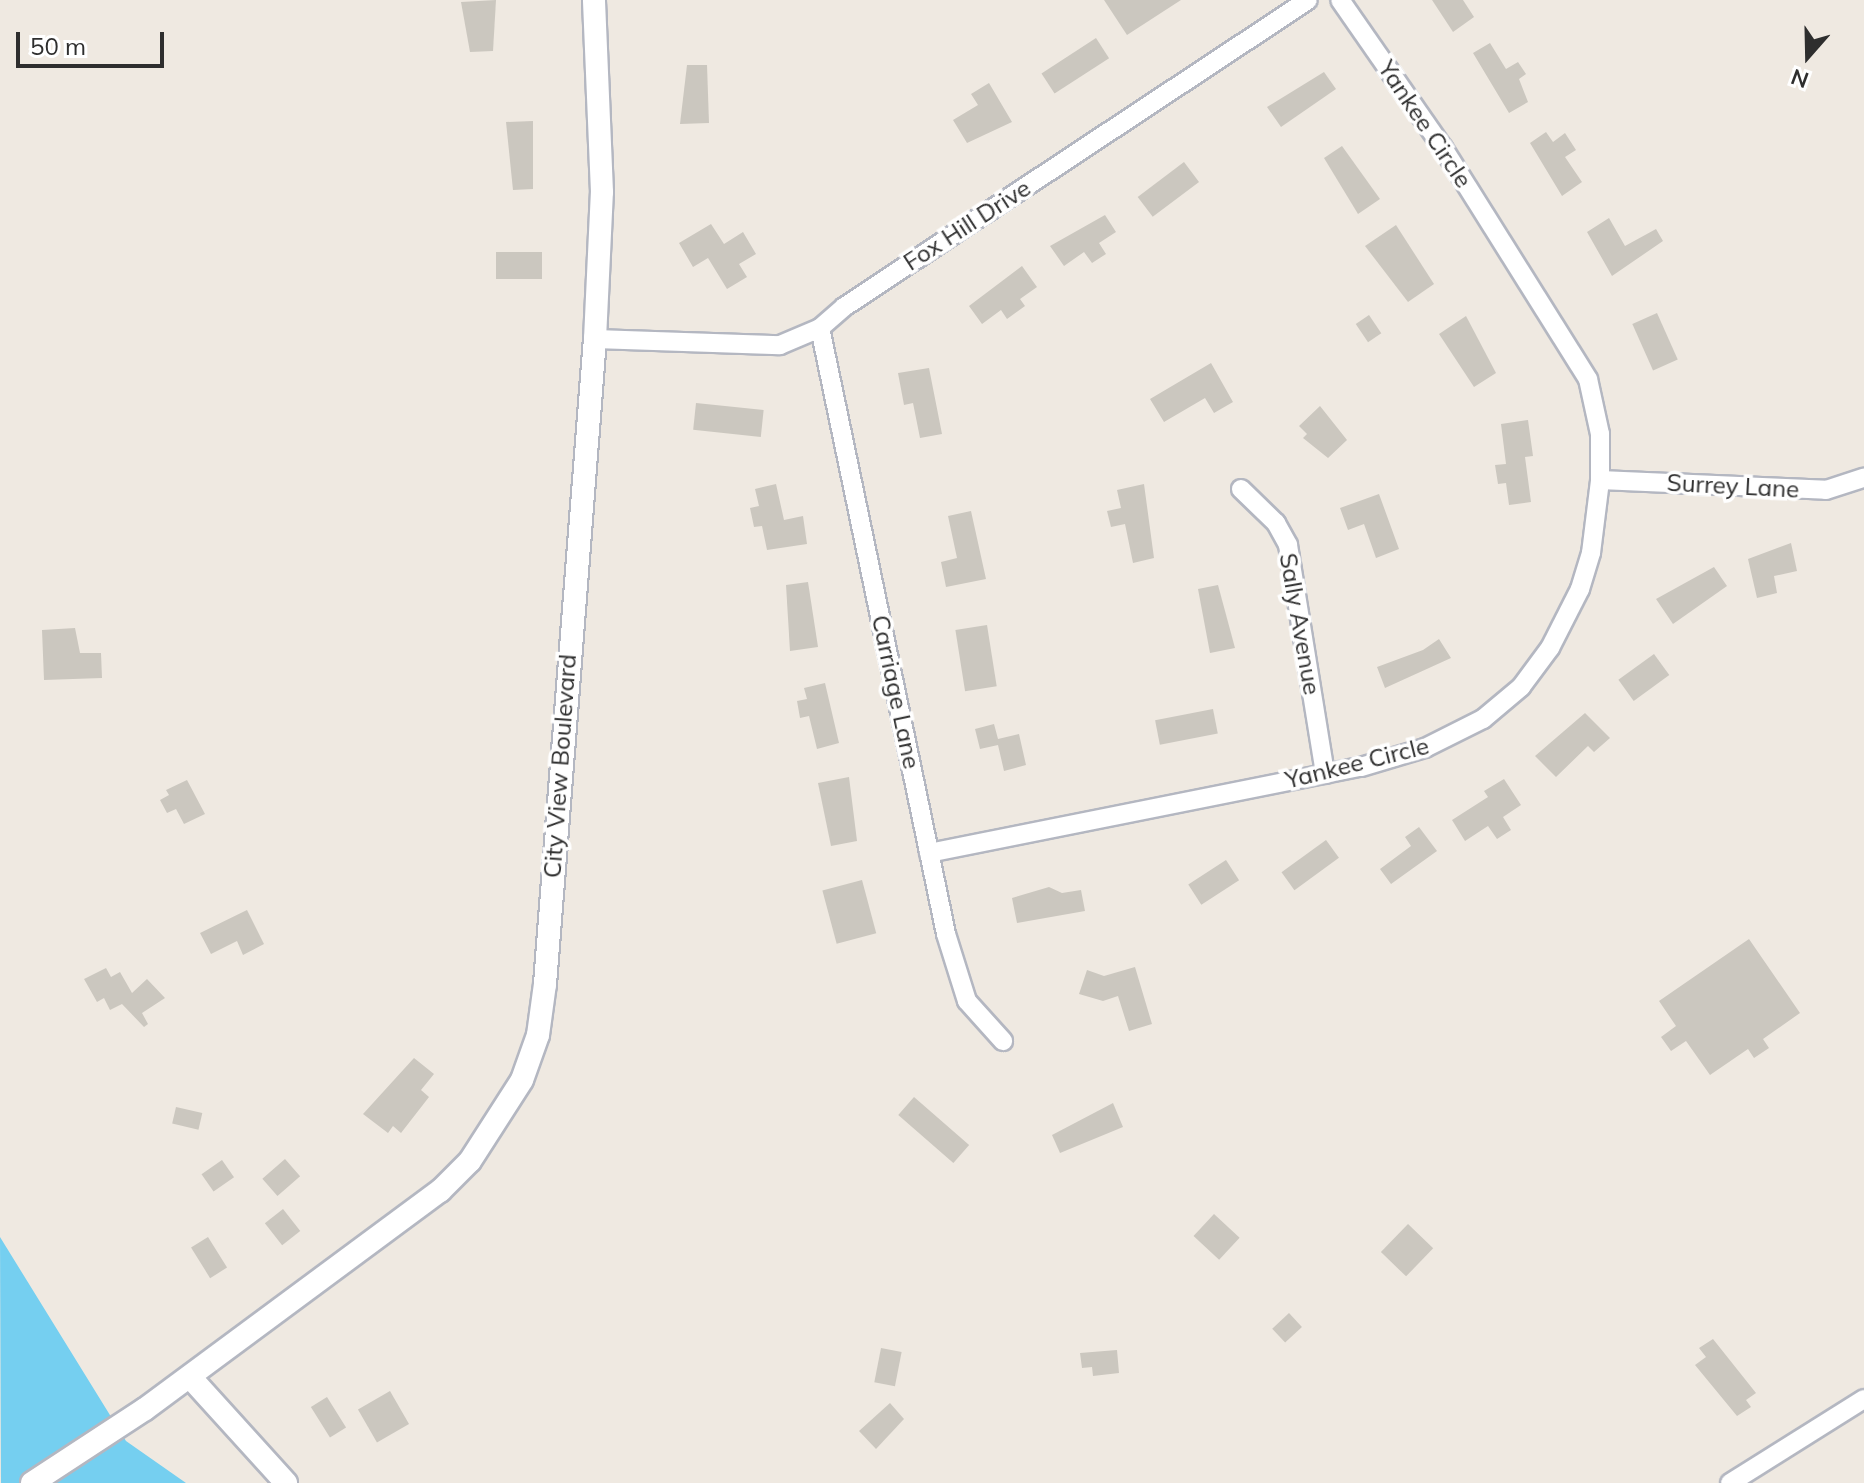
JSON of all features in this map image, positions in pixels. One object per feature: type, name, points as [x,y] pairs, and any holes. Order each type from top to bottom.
[{"type":"street","name":"City View Boulevard","points":[[32,1483],[190,1377],[440,1191],[470,1161],[522,1080],[538,1035],[547,957],[595,339],[602,192],[594,0]]},
{"type":"street","name":"Fox Hill Drive","points":[[595,339],[780,345],[820,328],[844,307],[1308,0]]},
{"type":"street","name":"Yankee Circle","points":[[929,853],[1325,774],[1440,742],[1483,719],[1521,687],[1550,648],[1587,572],[1600,480],[1598,419],[1582,365],[1340,0]]},
{"type":"street","name":"Carriage Lane","points":[[820,328],[946,934],[967,1001],[1003,1041]]},
{"type":"street","name":"Surrey Lane","points":[[1600,480],[1826,490],[1864,478]]},
{"type":"street","name":"Sally Avenue","points":[[1241,489],[1276,523],[1288,545],[1325,774]]},
{"type":"street","points":[[190,1377],[286,1483]]},
{"type":"street","points":[[1730,1483],[1864,1399]]},
{"type":"water","points":[[0,1237],[126,1441],[186,1483],[1,1483]]},
{"type":"building","points":[[496,0],[493,51],[470,52],[461,2]]},
{"type":"building","points":[[1104,0],[1181,0],[1127,35]]},
{"type":"building","points":[[1432,0],[1463,0],[1474,17],[1453,32]]},
{"type":"building","points":[[1096,38],[1109,58],[1055,94],[1041,73]]},
{"type":"building","points":[[1490,43],[1506,69],[1518,62],[1526,74],[1519,79],[1528,102],[1509,113],[1473,53]]},
{"type":"building","points":[[687,65],[707,65],[709,123],[680,124]]},
{"type":"building","points":[[1324,72],[1336,89],[1281,127],[1267,107]]},
{"type":"building","points":[[989,83],[1012,122],[967,143],[953,120],[978,105],[971,94]]},
{"type":"building","points":[[533,121],[533,189],[513,190],[506,122]]},
{"type":"building","points":[[1546,132],[1553,142],[1565,133],[1576,150],[1565,157],[1582,182],[1562,196],[1530,143]]},
{"type":"building","points":[[1342,146],[1380,199],[1358,214],[1324,158]]},
{"type":"building","points":[[1184,162],[1199,182],[1153,217],[1138,197]]},
{"type":"building","points":[[1105,215],[1116,232],[1099,243],[1106,254],[1092,263],[1084,252],[1064,266],[1050,246]]},
{"type":"building","points":[[1609,218],[1625,246],[1656,229],[1663,241],[1612,276],[1587,232]]},
{"type":"building","points":[[711,224],[724,244],[743,232],[756,254],[739,264],[747,277],[727,289],[708,258],[693,267],[679,243]]},
{"type":"building","points":[[1396,225],[1434,284],[1408,302],[1365,246]]},
{"type":"building","points":[[496,252],[542,252],[542,279],[496,279]]},
{"type":"building","points":[[1022,266],[1037,287],[1020,299],[1025,306],[1007,319],[1001,310],[982,324],[969,306]]},
{"type":"building","points":[[1657,313],[1678,360],[1653,371],[1632,324]]},
{"type":"building","points":[[1369,315],[1381,333],[1368,342],[1356,324]]},
{"type":"building","points":[[1466,316],[1496,373],[1474,387],[1439,334]]},
{"type":"building","points":[[1211,363],[1233,402],[1214,413],[1205,398],[1164,422],[1150,399]]},
{"type":"building","points":[[929,368],[942,434],[920,438],[913,403],[904,405],[898,373]]},
{"type":"building","points":[[696,403],[764,410],[761,437],[693,430]]},
{"type":"building","points":[[1320,406],[1347,440],[1328,458],[1303,438],[1307,434],[1299,426]]},
{"type":"building","points":[[1528,420],[1533,456],[1525,457],[1531,502],[1509,505],[1506,483],[1498,484],[1495,465],[1506,464],[1501,424]]},
{"type":"building","points":[[776,484],[784,520],[803,516],[807,544],[767,550],[762,526],[754,527],[750,508],[759,506],[755,489]]},
{"type":"building","points":[[1144,484],[1154,558],[1133,563],[1125,524],[1111,527],[1107,511],[1121,508],[1117,490]]},
{"type":"building","points":[[1379,494],[1399,549],[1376,558],[1364,524],[1348,530],[1340,508]]},
{"type":"building","points":[[971,511],[986,579],[946,587],[941,562],[957,558],[948,516]]},
{"type":"building","points":[[1791,543],[1797,571],[1774,576],[1777,593],[1757,598],[1748,559]]},
{"type":"building","points":[[1714,567],[1727,586],[1673,624],[1656,599]]},
{"type":"building","points":[[808,582],[818,647],[790,651],[786,585]]},
{"type":"building","points":[[1218,585],[1235,648],[1210,653],[1198,589]]},
{"type":"building","points":[[987,625],[997,686],[965,691],[955,630]]},
{"type":"building","points":[[75,628],[80,653],[101,653],[102,678],[44,680],[42,630]]},
{"type":"building","points":[[1439,639],[1451,658],[1385,688],[1377,667],[1423,650]]},
{"type":"building","points":[[1654,654],[1669,675],[1634,701],[1618,680]]},
{"type":"building","points":[[825,683],[839,743],[817,749],[809,716],[800,718],[797,701],[807,699],[804,688]]},
{"type":"building","points":[[1213,709],[1218,734],[1160,745],[1155,720]]},
{"type":"building","points":[[1585,713],[1610,738],[1594,752],[1588,746],[1556,777],[1535,756]]},
{"type":"building","points":[[994,724],[998,739],[1019,734],[1026,765],[1004,771],[998,745],[980,749],[975,729]]},
{"type":"building","points":[[849,777],[857,841],[831,846],[818,783]]},
{"type":"building","points":[[1504,779],[1521,805],[1503,817],[1511,830],[1497,839],[1488,826],[1465,841],[1452,820],[1488,797],[1484,791]]},
{"type":"building","points":[[187,780],[205,814],[184,824],[176,809],[167,813],[160,800],[169,795],[166,790]]},
{"type":"building","points":[[1419,827],[1437,851],[1391,884],[1380,869],[1411,846],[1405,837]]},
{"type":"building","points":[[1326,840],[1339,858],[1294,890],[1282,872]]},
{"type":"building","points":[[1226,860],[1239,880],[1201,905],[1188,885]]},
{"type":"building","points":[[862,880],[876,933],[837,944],[822,891]]},
{"type":"building","points":[[1049,887],[1062,893],[1081,890],[1085,911],[1017,923],[1012,898]]},
{"type":"building","points":[[247,910],[264,944],[243,955],[237,941],[211,954],[200,933]]},
{"type":"building","points":[[1749,939],[1800,1013],[1763,1039],[1769,1048],[1754,1058],[1748,1049],[1710,1075],[1686,1041],[1671,1051],[1661,1037],[1676,1026],[1659,1001]]},
{"type":"building","points":[[1135,967],[1152,1024],[1129,1031],[1118,996],[1103,1001],[1079,994],[1087,970],[1104,976]]},
{"type":"building","points":[[106,968],[111,977],[120,972],[132,993],[147,979],[165,998],[142,1013],[148,1024],[144,1027],[122,1004],[110,1010],[104,998],[97,1002],[84,979]]},
{"type":"building","points":[[414,1058],[434,1074],[421,1090],[429,1097],[401,1133],[393,1126],[388,1133],[363,1114]]},
{"type":"building","points":[[914,1097],[969,1145],[953,1163],[898,1115]]},
{"type":"building","points":[[1113,1103],[1123,1127],[1060,1153],[1052,1135]]},
{"type":"building","points":[[176,1107],[202,1113],[198,1130],[172,1124]]},
{"type":"building","points":[[285,1159],[300,1176],[277,1196],[262,1179]]},
{"type":"building","points":[[222,1160],[234,1177],[214,1192],[202,1174]]},
{"type":"building","points":[[283,1209],[300,1231],[282,1245],[265,1223]]},
{"type":"building","points":[[1214,1214],[1240,1238],[1219,1260],[1194,1236]]},
{"type":"building","points":[[1408,1224],[1433,1248],[1406,1276],[1381,1252]]},
{"type":"building","points":[[208,1237],[227,1268],[210,1278],[191,1248]]},
{"type":"building","points":[[1289,1313],[1302,1327],[1285,1343],[1272,1329]]},
{"type":"building","points":[[1713,1339],[1756,1393],[1746,1400],[1751,1407],[1737,1416],[1695,1365],[1706,1357],[1699,1348]]},
{"type":"building","points":[[881,1348],[902,1352],[895,1386],[874,1382]]},
{"type":"building","points":[[1117,1350],[1119,1373],[1093,1376],[1092,1367],[1082,1368],[1080,1353]]},
{"type":"building","points":[[390,1391],[409,1424],[377,1442],[358,1410]]},
{"type":"building","points":[[327,1397],[346,1428],[330,1438],[311,1407]]},
{"type":"building","points":[[890,1403],[904,1419],[876,1449],[859,1431]]}]
